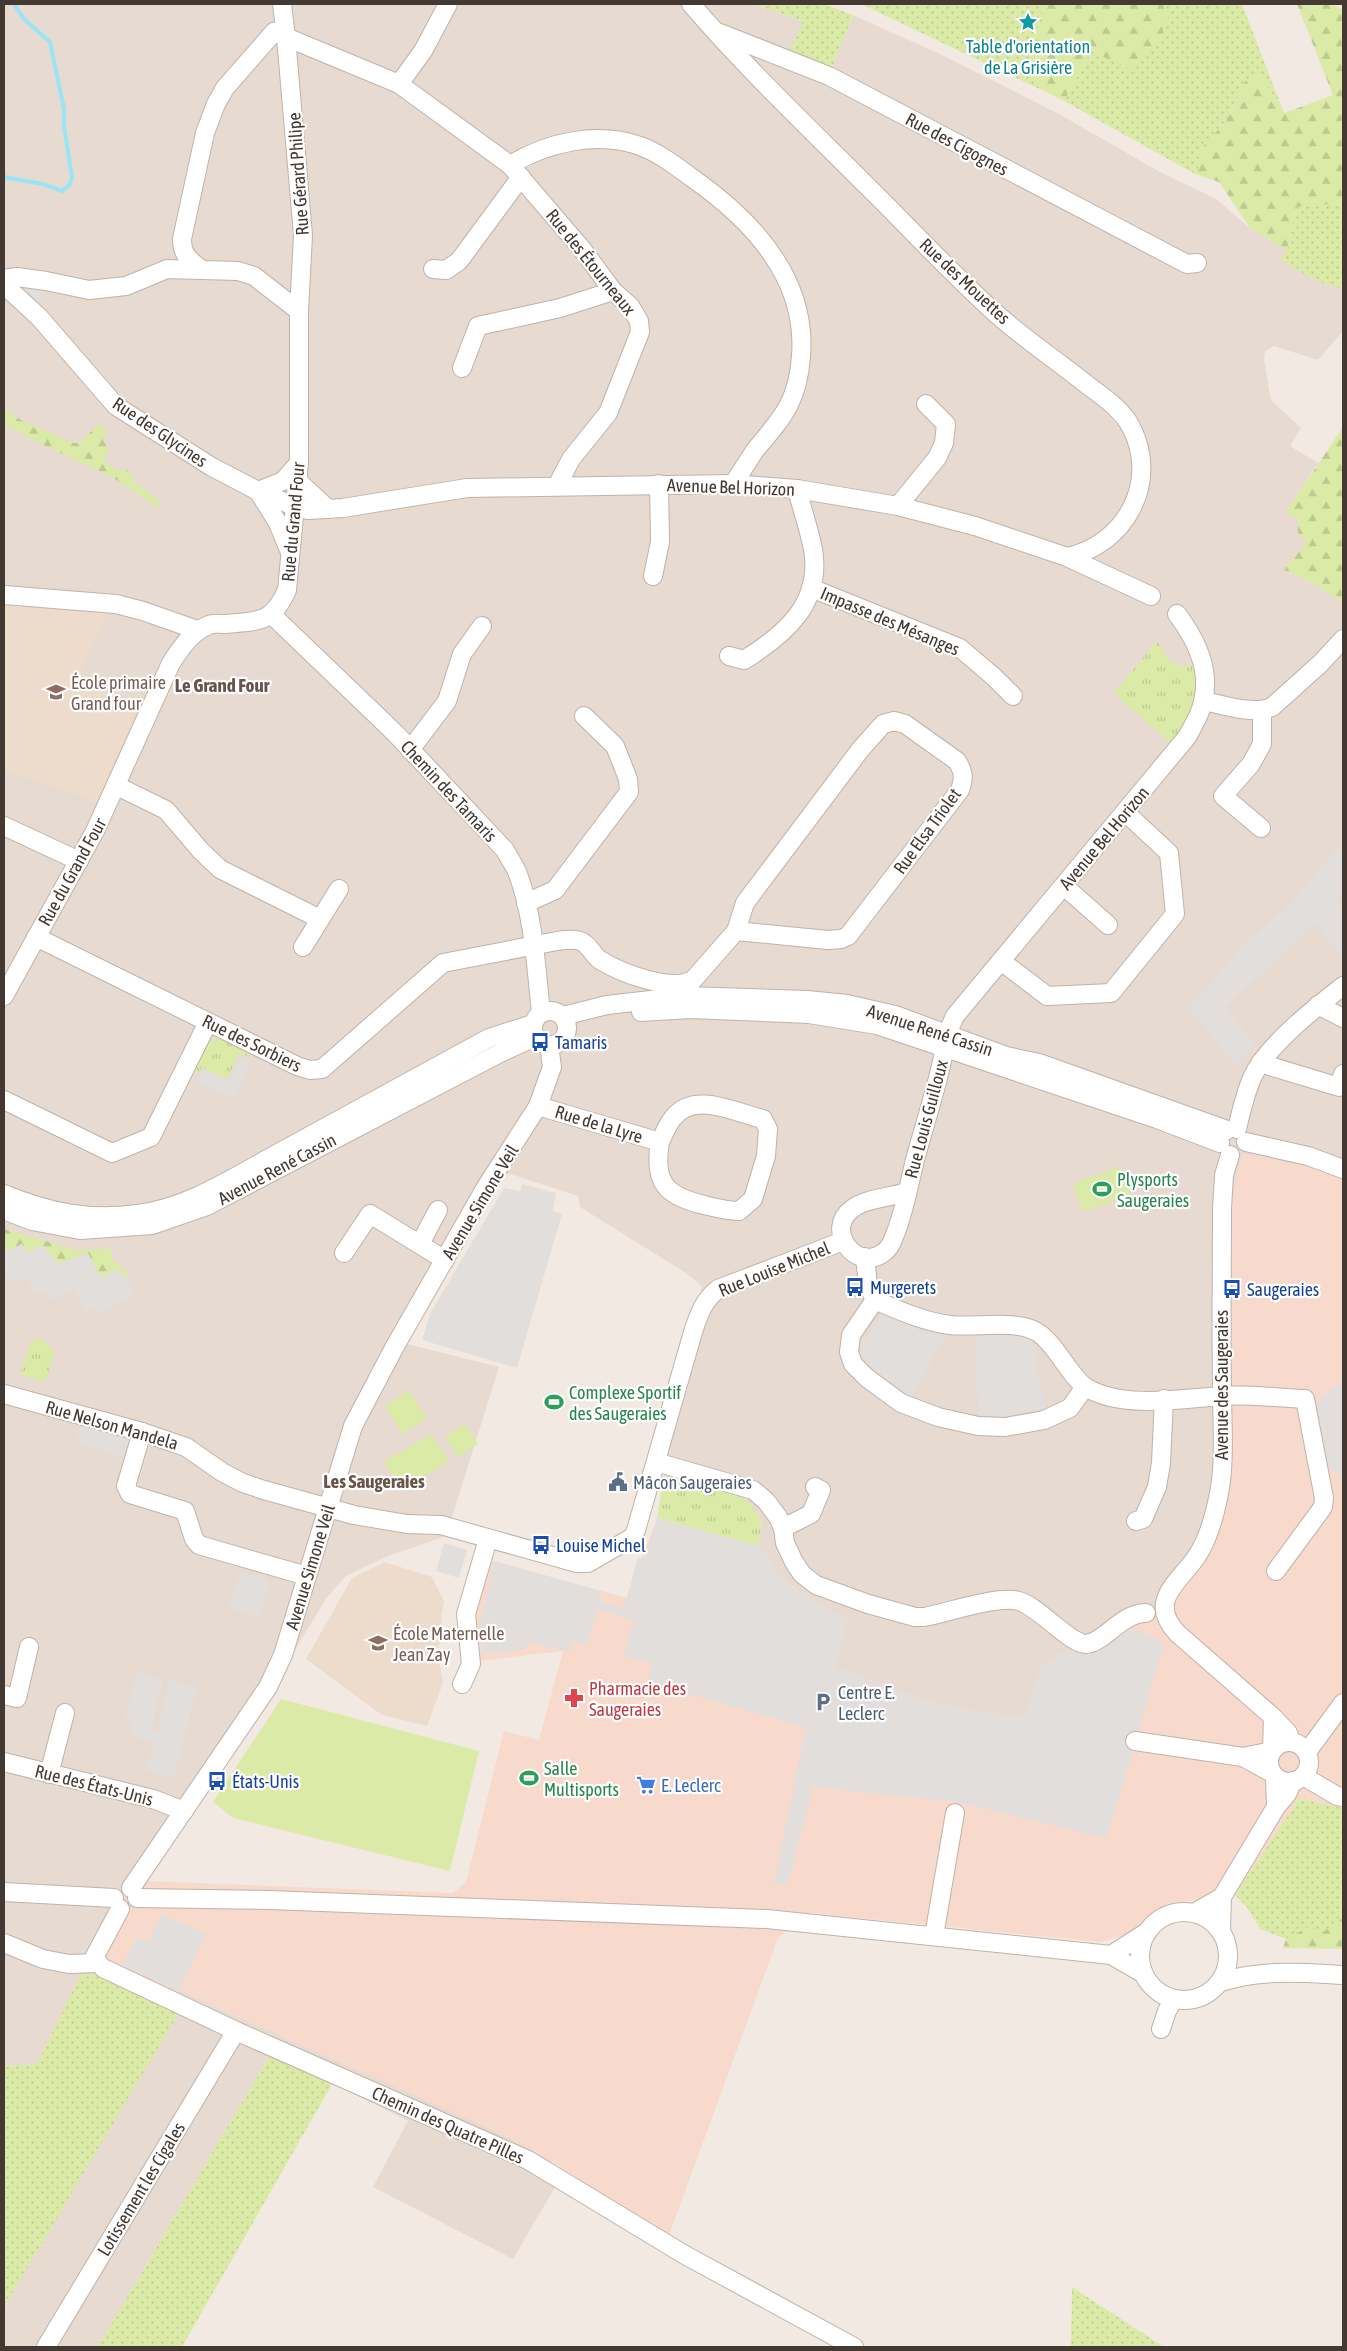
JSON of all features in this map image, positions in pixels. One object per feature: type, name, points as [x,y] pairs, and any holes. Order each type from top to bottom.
[{"type":"street","name":"Rue Gérard Philipe","points":[[282,4],[303,235],[299,311]]},
{"type":"street","points":[[399,84],[423,51],[448,4]]},
{"type":"street","name":"Rue des Mouettes","points":[[691,4],[713,30],[788,108],[991,309],[1113,405],[1130,426],[1140,451],[1140,488],[1134,502],[1121,525],[1099,546],[1083,554],[1067,558]]},
{"type":"street","name":"Rue des Cigognes","points":[[713,30],[829,76],[1187,264],[1197,263]]},
{"type":"street","points":[[202,270],[185,257],[182,244],[205,133],[225,88],[274,32],[286,37]]},
{"type":"street","name":"Rue des Étourneaux","points":[[286,37],[399,84],[515,171],[582,249],[614,291],[630,306],[639,321],[640,332],[608,413],[572,459],[557,486]]},
{"type":"street","points":[[433,269],[446,270],[459,261],[515,171],[528,154],[575,140],[602,140],[640,146],[658,155],[710,190],[742,218],[770,249],[792,291],[799,313],[801,357],[794,392],[782,419],[756,450],[733,484]]},
{"type":"street","points":[[4,279],[18,277],[50,281],[89,290],[126,286],[167,269],[238,271],[254,276],[299,311]]},
{"type":"street","points":[[277,293],[290,284],[302,270]]},
{"type":"street","name":"Rue des Glycines","points":[[4,285],[39,317],[116,406],[212,467],[258,491],[296,507]]},
{"type":"street","points":[[462,368],[478,326],[560,308],[614,291]]},
{"type":"street","name":"Rue du Grand Four","points":[[272,615],[280,606],[287,590],[296,507],[299,472],[299,311]]},
{"type":"street","points":[[898,506],[937,458],[944,443],[946,424],[926,404]]},
{"type":"street","points":[[290,554],[278,522],[258,491],[299,472],[328,509]]},
{"type":"street","points":[[654,576],[660,542],[659,484]]},
{"type":"street","name":"Avenue Bel Horizon","points":[[296,507],[308,510],[328,509],[467,488],[733,484],[797,489],[898,506],[975,526],[1067,558],[1151,596]]},
{"type":"street","points":[[729,656],[744,660],[767,646],[789,628],[800,613],[814,578],[813,550],[797,489]]},
{"type":"street","name":"Impasse des Mésanges","points":[[810,588],[960,648],[994,676],[1013,696]]},
{"type":"street","points":[[4,595],[116,604],[143,611],[197,630],[211,624],[262,621],[272,615]]},
{"type":"street","name":"Avenue Bel Horizon","points":[[946,1040],[955,1016],[1187,737],[1204,701],[1205,682],[1200,655],[1189,630],[1177,614]]},
{"type":"street","name":"Chemin des Tamaris","points":[[272,615],[343,682],[505,850],[518,872],[526,903],[534,945],[540,1030]]},
{"type":"street","points":[[410,750],[447,701],[462,654],[482,626]]},
{"type":"street","name":"Rue du Grand Four","points":[[4,996],[79,861],[117,786],[171,663],[184,643],[197,630]]},
{"type":"street","points":[[1204,701],[1262,711],[1272,707],[1321,663],[1343,639]]},
{"type":"street","points":[[1261,828],[1223,796],[1251,764],[1262,744],[1262,711]]},
{"type":"street","points":[[526,903],[555,890],[629,792],[628,779],[615,746],[584,716]]},
{"type":"street","name":"Rue Elsa Triolet","points":[[534,945],[557,940],[584,943],[599,959],[622,971],[653,981],[687,983],[693,980],[736,930],[745,903],[860,750],[883,724],[894,721],[905,724],[957,761],[963,770],[964,780],[960,790],[848,936],[841,939],[828,940],[736,930]]},
{"type":"street","points":[[117,786],[166,810],[201,851],[220,869],[320,919]]},
{"type":"street","points":[[1002,961],[1048,996],[1111,993],[1175,914],[1169,853],[1125,812]]},
{"type":"street","points":[[4,826],[79,861]]},
{"type":"street","points":[[1064,886],[1108,925]]},
{"type":"street","points":[[303,947],[339,889]]},
{"type":"street","name":"Rue des Sorbiers","points":[[36,937],[297,1066],[310,1070],[322,1069],[443,963],[534,945]]},
{"type":"street","points":[[1343,986],[1318,1005],[1260,1063],[1339,1087],[1343,1074]]},
{"type":"street","name":"Avenue René Cassin","points":[[565,1021],[607,1005],[686,996],[807,1000],[868,1009],[894,1015],[946,1040],[1039,1063],[1102,1085],[1232,1140],[1308,1156],[1343,1168]]},
{"type":"street","points":[[1318,1005],[1343,1018]]},
{"type":"street","points":[[552,1010],[565,1021],[564,1038],[555,1045],[540,1030],[552,1010]]},
{"type":"street","points":[[4,1100],[112,1153],[152,1137],[208,1022]]},
{"type":"street","name":"Avenue Simone Veil","points":[[134,1893],[184,1811],[268,1687],[283,1655],[352,1426],[486,1187],[538,1106],[552,1067],[540,1030]]},
{"type":"street","name":"Avenue René Cassin","points":[[4,1194],[36,1207],[82,1216],[109,1217],[160,1210],[211,1189],[489,1038],[540,1030]]},
{"type":"street","name":"Avenue René Cassin","points":[[4,1210],[32,1221],[80,1230],[152,1225],[184,1215],[207,1206],[502,1052],[540,1030]]},
{"type":"street","name":"Rue Louis Guilloux","points":[[897,1230],[946,1040]]},
{"type":"street","name":"Avenue des Saugeraies","points":[[783,1528],[785,1543],[794,1562],[802,1574],[816,1585],[838,1594],[914,1617],[947,1613],[997,1601],[1017,1600],[1032,1606],[1076,1641],[1086,1644],[1094,1641],[1132,1615],[1146,1613],[1150,1608],[1165,1600],[1176,1582],[1198,1556],[1212,1524],[1218,1501],[1221,1463],[1222,1208],[1224,1176],[1232,1140],[1252,1077],[1260,1063]]},
{"type":"street","name":"Rue de la Lyre","points":[[695,1104],[708,1104],[763,1119],[768,1130],[766,1156],[753,1199],[739,1211],[730,1211],[681,1199],[670,1192],[660,1179],[657,1160],[660,1142],[674,1117],[695,1104]]},
{"type":"street","name":"Rue de la Lyre","points":[[538,1106],[660,1142]]},
{"type":"street","name":"Rue Louis Guilloux","points":[[875,1201],[906,1192]]},
{"type":"street","points":[[875,1201],[890,1214],[897,1230],[889,1247],[882,1254],[865,1258],[852,1252],[843,1241],[842,1224],[845,1216],[859,1205],[875,1201]]},
{"type":"street","points":[[420,1244],[438,1210]]},
{"type":"street","points":[[344,1254],[370,1214],[445,1260]]},
{"type":"street","name":"Rue Louise Michel","points":[[327,1509],[407,1524],[441,1525],[577,1564],[588,1563],[632,1537],[656,1462],[698,1314],[708,1297],[718,1289],[843,1241]]},
{"type":"street","points":[[865,1258],[868,1285],[874,1300],[917,1317],[948,1325],[996,1325],[1037,1332],[1085,1387],[1102,1395],[1127,1401],[1222,1396],[1305,1398],[1324,1498],[1323,1507],[1276,1571]]},
{"type":"street","points":[[874,1300],[851,1335],[850,1352],[853,1364],[867,1378],[901,1403],[938,1417],[978,1426],[1004,1427],[1044,1420],[1070,1408],[1085,1387]]},
{"type":"street","name":"Rue Nelson Mandela","points":[[4,1394],[142,1432],[186,1447],[243,1483],[327,1509]]},
{"type":"street","points":[[1136,1521],[1143,1519],[1157,1487],[1162,1463],[1164,1399]]},
{"type":"street","points":[[142,1432],[126,1486],[130,1494],[185,1511],[194,1539],[198,1544],[307,1576]]},
{"type":"street","points":[[656,1462],[752,1490],[766,1501],[783,1528],[811,1514],[821,1490],[815,1487]]},
{"type":"street","points":[[462,1684],[471,1664],[466,1614],[488,1539]]},
{"type":"street","points":[[1165,1600],[1165,1614],[1168,1624]]},
{"type":"street","points":[[1146,1613],[1168,1624],[1273,1717],[1288,1733],[1291,1742]]},
{"type":"street","points":[[4,1695],[17,1698],[29,1647]]},
{"type":"street","points":[[1307,1752],[1343,1703]]},
{"type":"street","points":[[49,1774],[65,1713]]},
{"type":"street","points":[[1273,1717],[1272,1751],[1269,1762],[1274,1775],[1276,1807]]},
{"type":"street","points":[[1135,1741],[1243,1757],[1272,1751],[1280,1744],[1291,1742],[1303,1747],[1307,1752],[1309,1765],[1276,1807],[1222,1897],[1194,1913]]},
{"type":"street","points":[[1243,1757],[1280,1780],[1298,1779],[1343,1798]]},
{"type":"street","name":"Rue des États-Unis","points":[[4,1762],[153,1799],[184,1811]]},
{"type":"street","points":[[934,1936],[955,1813]]},
{"type":"street","points":[[4,1892],[117,1903],[126,1910],[133,1908],[134,1893],[279,1901],[648,1913],[767,1919],[1111,1955],[1144,1974]]},
{"type":"street","points":[[1221,1932],[1222,1897]]},
{"type":"street","points":[[4,1943],[43,1959],[69,1964],[98,1963],[95,1956],[117,1903]]},
{"type":"street","points":[[1111,1955],[1147,1932],[1156,1922],[1168,1915],[1181,1912],[1194,1913],[1214,1923],[1221,1932],[1228,1949],[1236,1957],[1275,1972]]},
{"type":"street","points":[[1147,1932],[1140,1960],[1144,1974],[1156,1990],[1174,1999],[1200,1998],[1211,1991],[1220,1982],[1227,1966],[1228,1949]]},
{"type":"street","name":"Chemin des Quatre Pilles","points":[[98,1963],[103,1968],[236,2031],[528,2160],[685,2255],[847,2344]]},
{"type":"street","points":[[1220,1982],[1247,1974],[1275,1972],[1343,1975]]},
{"type":"street","points":[[1161,2029],[1167,2011],[1174,1999]]},
{"type":"street","name":"Lotissement les Cigales","points":[[46,2347],[236,2031]]},
{"type":"shaded area","points":[[4,4],[752,4],[803,21],[831,70],[853,15],[942,55],[1059,114],[1160,172],[1216,199],[1250,228],[1287,250],[1281,260],[1343,288],[1343,331],[1318,360],[1274,346],[1265,351],[1264,360],[1271,400],[1301,428],[1290,446],[1318,463],[1285,513],[1298,518],[1307,542],[1284,570],[1311,582],[1343,603],[1343,1171],[1341,1174],[1243,1154],[1232,1198],[1228,1495],[1214,1534],[1187,1582],[1131,1628],[1093,1655],[1066,1649],[1040,1669],[1025,1717],[953,1708],[910,1695],[834,1667],[847,1620],[799,1592],[776,1571],[759,1546],[761,1519],[744,1498],[650,1469],[702,1286],[686,1273],[580,1207],[578,1196],[507,1173],[403,1343],[499,1367],[446,1536],[388,1556],[346,1576],[327,1597],[231,1756],[154,1869],[104,1957],[498,2132],[552,2161],[555,2187],[513,2259],[373,2187],[408,2121],[271,2053],[98,2347],[4,2347],[4,2307],[179,2011],[84,1970],[37,2064],[4,2066]]},
{"type":"shaded area","points":[[15,285],[45,288],[38,312]]},
{"type":"shaded area","name":"École primaire Grand four","points":[[4,601],[108,613],[77,680],[139,705],[97,803],[4,770]]},
{"type":"shaded area","points":[[1343,841],[1343,891],[1336,900],[1343,908],[1343,957],[1314,923],[1225,1007],[1255,1043],[1235,1065],[1189,1008],[1241,948],[1292,902]]},
{"type":"shaded area","points":[[240,1057],[252,1063],[234,1100],[196,1082],[203,1069],[229,1081]]},
{"type":"shaded area","points":[[1243,1154],[1341,1174],[1343,1171],[1343,1808],[1299,1799],[1235,1895],[1166,1904],[1148,1917],[1133,1933],[1100,1942],[809,1913],[778,1938],[668,2238],[552,2161],[498,2132],[104,1957],[147,1881],[453,1893],[466,1882],[504,1731],[539,1740],[563,1651],[479,1661],[475,1617],[490,1560],[627,1598],[657,1518],[759,1546],[776,1571],[798,1592],[848,1620],[834,1667],[910,1695],[953,1708],[1024,1717],[1040,1669],[1066,1649],[1093,1655],[1131,1628],[1187,1582],[1214,1534],[1228,1495],[1232,1198]]},
{"type":"shaded area","points":[[522,1184],[556,1193],[553,1211],[562,1214],[517,1368],[422,1340],[431,1312],[504,1188],[520,1191]]},
{"type":"shaded area","points":[[4,1244],[8,1251],[22,1244],[27,1252],[44,1246],[57,1264],[88,1253],[101,1278],[116,1270],[127,1278],[135,1296],[98,1315],[94,1308],[84,1312],[74,1290],[52,1302],[45,1290],[35,1295],[26,1276],[13,1283],[9,1277],[4,1277]]},
{"type":"shaded area","points":[[885,1311],[948,1333],[911,1397],[876,1371],[860,1355],[861,1344]]},
{"type":"shaded area","points":[[1007,1332],[1039,1340],[1035,1359],[1045,1408],[1022,1416],[985,1418],[978,1414],[975,1333]]},
{"type":"shaded area","points":[[1343,1382],[1343,1477],[1322,1464],[1313,1415],[1320,1398]]},
{"type":"shaded area","points":[[81,1423],[130,1438],[125,1457],[75,1443]]},
{"type":"shaded area","name":"Centre E. Leclerc","points":[[657,1518],[759,1546],[776,1571],[798,1592],[848,1620],[834,1667],[910,1695],[953,1708],[1024,1717],[1040,1669],[1066,1649],[1093,1655],[1131,1628],[1154,1636],[1163,1646],[1107,1838],[957,1802],[813,1787],[788,1884],[774,1884],[802,1746],[808,1728],[647,1682],[652,1664],[624,1656],[633,1620],[597,1610],[587,1644],[574,1641],[572,1650],[560,1650],[528,1641],[524,1650],[482,1654],[480,1623],[494,1561],[601,1591],[598,1600],[624,1608],[638,1557],[645,1559]]},
{"type":"shaded area","points":[[444,1543],[467,1550],[459,1578],[436,1571]]},
{"type":"shaded area","name":"École Maternelle Jean Zay","points":[[384,1562],[432,1577],[444,1601],[441,1617],[444,1639],[437,1648],[443,1683],[427,1726],[382,1715],[306,1659],[352,1578]]},
{"type":"shaded area","points":[[241,1572],[270,1580],[259,1617],[229,1608]]},
{"type":"shaded area","points":[[137,1672],[164,1679],[152,1728],[144,1725],[143,1727],[165,1733],[165,1731],[157,1728],[169,1680],[198,1687],[174,1778],[145,1771],[153,1744],[160,1747],[161,1745],[129,1735],[133,1722],[124,1719]]},
{"type":"shaded area","points":[[162,1914],[206,1934],[179,1990],[123,1965],[137,1938],[148,1941]]},
{"type":"green space","points":[[752,4],[824,4],[853,15],[831,70],[789,52],[803,21]]},
{"type":"green space","points":[[857,4],[1045,4],[1033,44],[1031,71],[1052,95],[863,5]]},
{"type":"green space","points":[[1045,4],[1163,4],[1168,19],[1160,39],[1133,71],[1091,51],[1064,101],[1052,95],[1031,71],[1033,44]]},
{"type":"green space","points":[[1163,4],[1242,4],[1284,113],[1260,75],[1246,80],[1226,121],[1203,147],[1200,164],[1195,174],[1064,101],[1091,51],[1168,19]]},
{"type":"green space","points":[[1297,4],[1330,4],[1343,9],[1343,203],[1296,207],[1287,250],[1250,228],[1219,182],[1195,174],[1200,164],[1203,147],[1226,121],[1246,80],[1260,75],[1284,113],[1333,95]]},
{"type":"green space","points":[[1343,203],[1343,289],[1318,281],[1280,260],[1287,250],[1296,207]]},
{"type":"green space","points":[[4,409],[21,420],[74,443],[80,443],[98,424],[107,429],[103,440],[109,450],[103,460],[120,472],[126,469],[132,475],[133,481],[161,502],[157,507],[111,476],[41,444],[4,424]]},
{"type":"green space","points":[[1343,427],[1343,603],[1311,582],[1284,570],[1307,542],[1298,533],[1298,518],[1285,513]]},
{"type":"green space","points":[[1157,641],[1171,662],[1180,665],[1196,665],[1196,687],[1192,707],[1171,744],[1114,693]]},
{"type":"green space","points":[[217,1036],[250,1051],[248,1057],[239,1053],[227,1079],[202,1067],[199,1074],[192,1070],[206,1039],[214,1043]]},
{"type":"green space","name":"Plysports Saugeraies","points":[[1121,1166],[1131,1195],[1083,1212],[1073,1184]]},
{"type":"green space","points":[[4,1229],[76,1250],[112,1249],[112,1260],[126,1270],[127,1278],[116,1270],[101,1278],[27,1252],[22,1244],[8,1251],[4,1244]]},
{"type":"green space","points":[[39,1337],[55,1352],[45,1382],[20,1374],[30,1342]]},
{"type":"green space","points":[[409,1390],[427,1418],[402,1434],[385,1406]]},
{"type":"green space","points":[[465,1424],[478,1444],[458,1457],[445,1437]]},
{"type":"green space","points":[[431,1434],[449,1461],[402,1491],[384,1462]]},
{"type":"green space","points":[[664,1473],[744,1497],[761,1519],[759,1546],[657,1518]]},
{"type":"green space","points":[[281,1699],[479,1751],[450,1871],[233,1818],[213,1802]]},
{"type":"green space","points":[[1299,1799],[1343,1808],[1343,1918],[1323,1932],[1310,1927],[1286,1939],[1260,1929],[1247,1907],[1235,1895]]},
{"type":"green space","points":[[1343,1918],[1343,1949],[1283,1948],[1286,1939],[1310,1926],[1323,1932]]},
{"type":"green space","points":[[83,1970],[180,2011],[4,2307],[4,2066],[37,2064]]},
{"type":"green space","points":[[271,2053],[332,2084],[182,2347],[98,2347]]},
{"type":"green space","points":[[1072,2287],[1164,2347],[1071,2347]]},
{"type":"waterway","points":[[4,177],[43,184],[62,191],[70,184],[72,177],[64,126],[64,109],[50,42],[24,19],[14,4]]},
{"type":"place","name":"Table d'orientation de La Grisière","points":[[1028,22]]},
{"type":"place","name":"École primaire Grand four","points":[[56,692]]},
{"type":"place","name":"Tamaris","points":[[540,1042]]},
{"type":"place","name":"Plysports Saugeraies","points":[[1102,1189]]},
{"type":"place","name":"Murgerets","points":[[855,1287]]},
{"type":"place","name":"Saugeraies","points":[[1232,1289]]},
{"type":"place","name":"Complexe Sportif des Saugeraies","points":[[554,1402]]},
{"type":"place","name":"Mâcon Saugeraies","points":[[618,1482]]},
{"type":"place","name":"Louise Michel","points":[[541,1545]]},
{"type":"place","name":"École Maternelle Jean Zay","points":[[378,1643]]},
{"type":"place","name":"Pharmacie des Saugeraies","points":[[574,1698]]},
{"type":"place","name":"Centre E. Leclerc","points":[[823,1702]]},
{"type":"place","name":"Salle Multisports","points":[[529,1778]]},
{"type":"place","name":"États-Unis","points":[[217,1781]]},
{"type":"place","name":"E. Leclerc","points":[[646,1785]]},
{"type":"district","name":"Le Grand Four","points":[[222,685]]},
{"type":"district","name":"Les Saugeraies","points":[[374,1481]]}]
